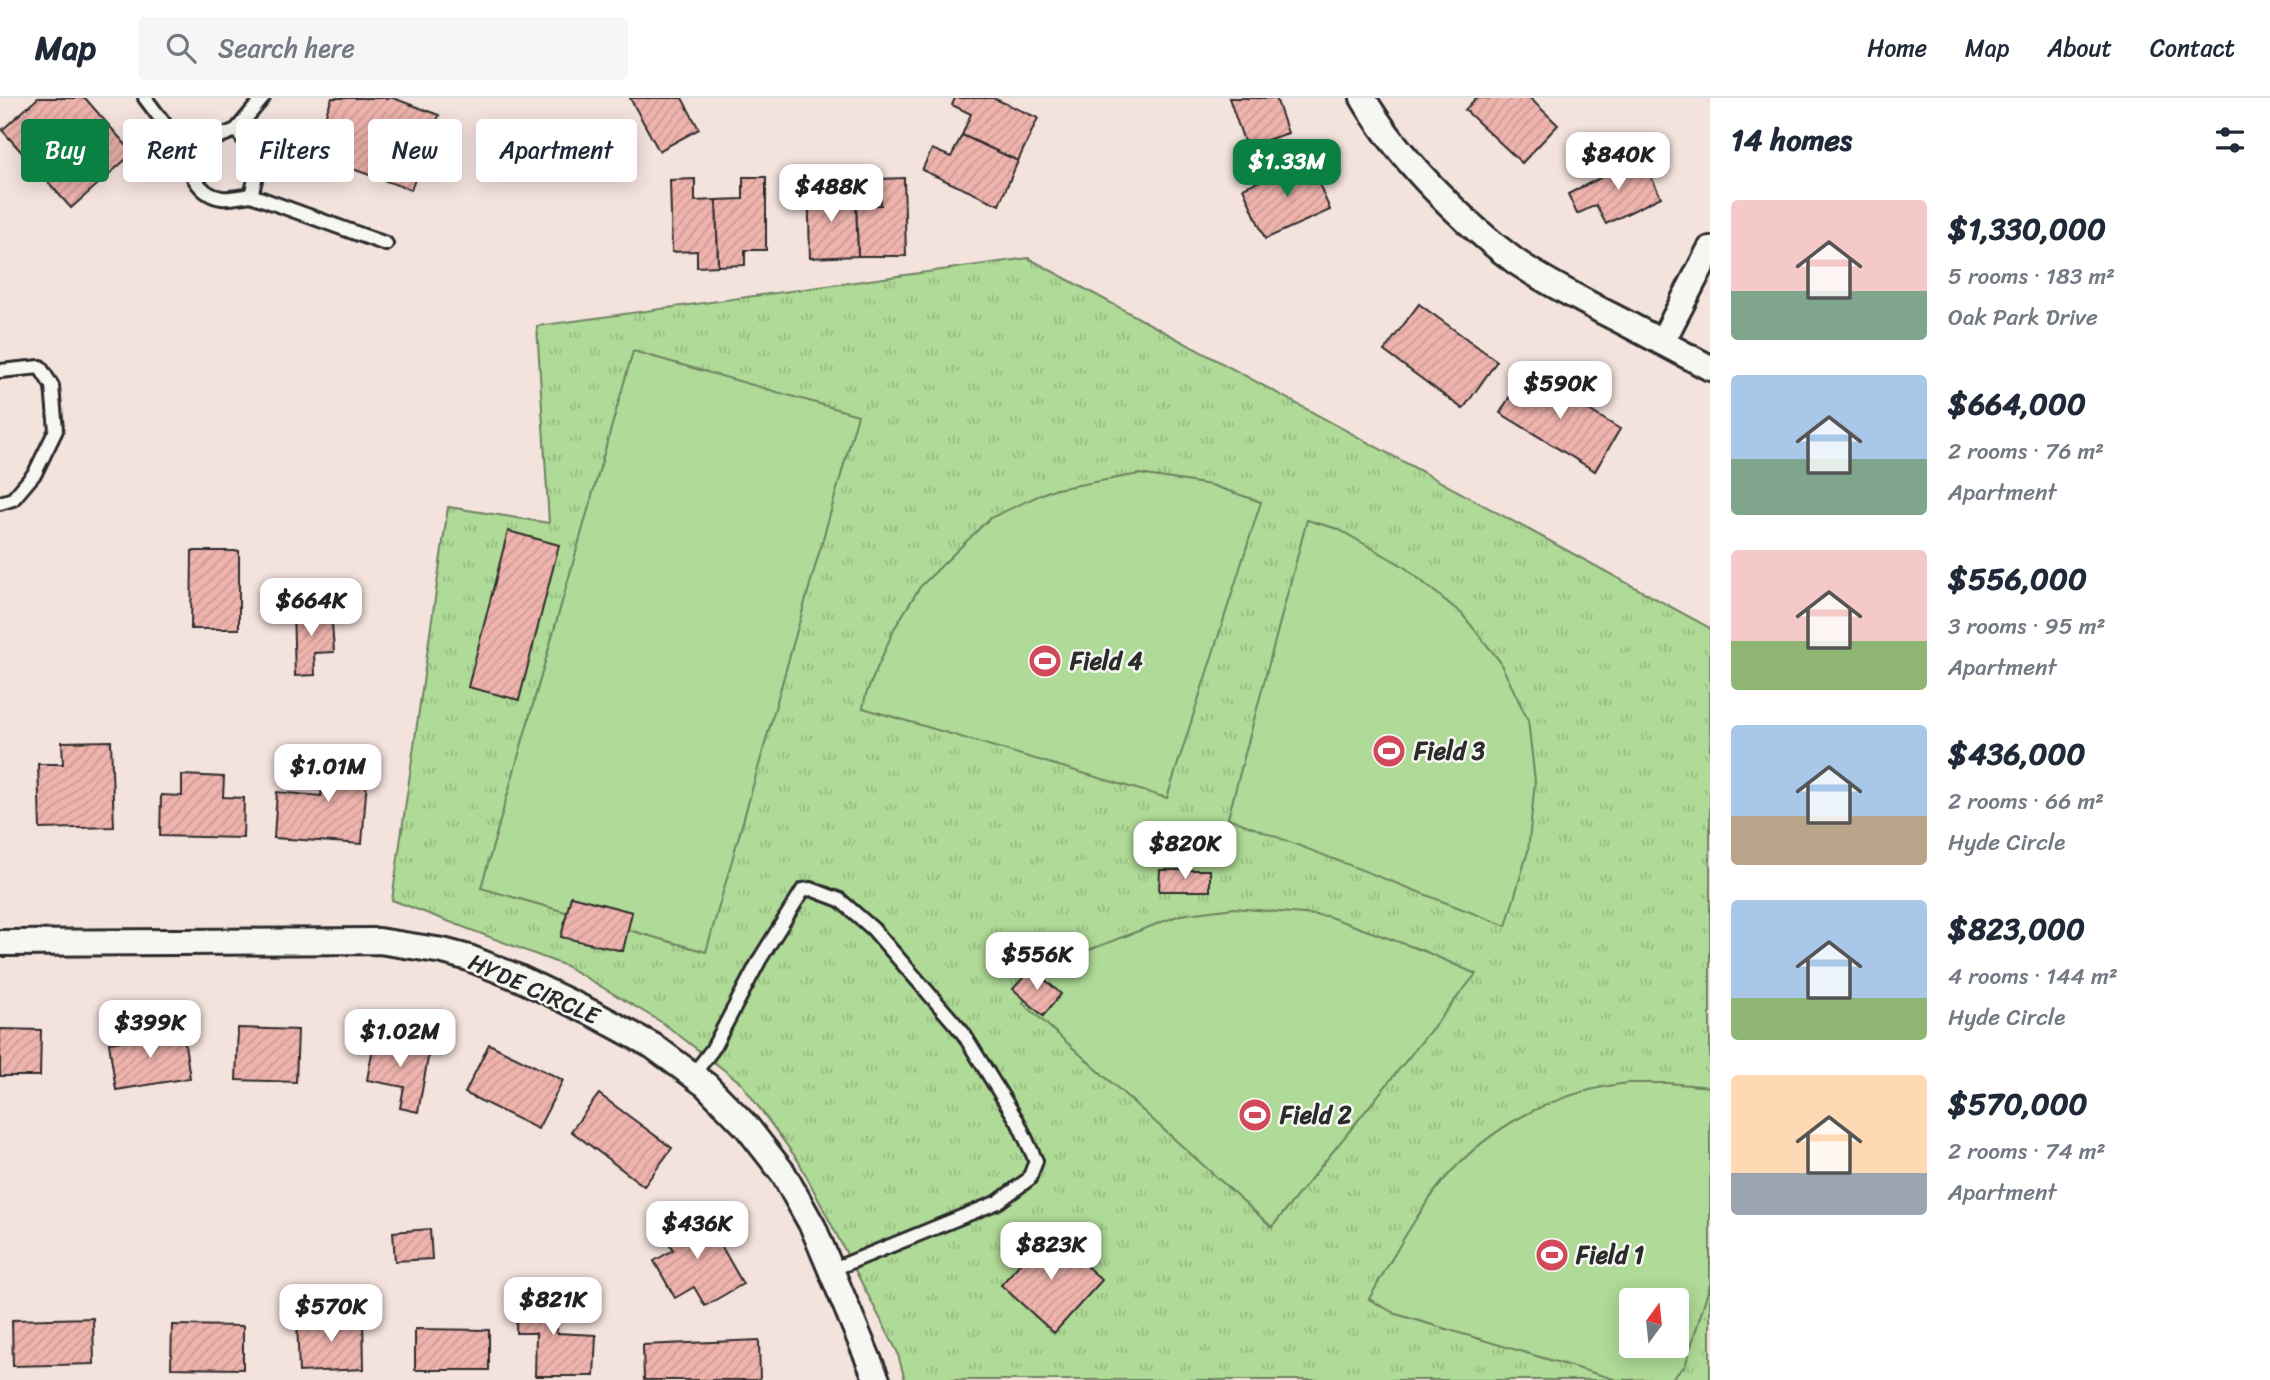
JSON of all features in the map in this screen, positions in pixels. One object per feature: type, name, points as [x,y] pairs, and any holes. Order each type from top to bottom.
[{"type":"street","points":[[1363,98],[1386,133],[1430,184],[1514,260],[1553,285],[1710,368]]},
{"type":"street","points":[[1662,342],[1710,249]]},
{"type":"street","name":"HYDE CIRCLE","points":[[0,943],[379,941],[469,958],[519,978],[596,1015],[653,1046],[706,1085],[747,1127],[783,1173],[813,1227],[877,1380]]},
{"type":"lane","points":[[145,98],[161,119]]},
{"type":"lane","points":[[245,119],[263,98]]},
{"type":"lane","points":[[222,135],[236,130]]},
{"type":"lane","points":[[197,182],[205,192],[222,198],[251,195],[386,244]]},
{"type":"lane","points":[[251,195],[255,182]]},
{"type":"lane","points":[[0,372],[40,368],[52,386],[56,430],[36,474],[13,499],[0,503]]},
{"type":"lane","points":[[692,1076],[712,1051],[760,959],[803,890],[811,889],[840,901],[873,929],[963,1032],[1028,1143],[1036,1161],[1029,1179],[998,1202],[831,1270]]},
{"type":"green space","points":[[1028,258],[1710,628],[1710,1380],[905,1380],[897,1351],[799,1162],[741,1083],[663,1023],[566,966],[392,900],[448,507],[549,523],[537,326]]},
{"type":"green space","points":[[633,351],[858,415],[706,952],[481,888]]},
{"type":"green space","name":"Field 4","points":[[1139,474],[1211,485],[1261,502],[1167,798],[863,708],[866,694],[894,629],[920,587],[990,518],[1051,490]]},
{"type":"green space","name":"Field 3","points":[[1307,520],[1338,529],[1403,566],[1462,614],[1499,660],[1528,720],[1535,781],[1528,851],[1506,926],[1228,818]]},
{"type":"green space","name":"Field 2","points":[[1234,908],[1327,916],[1424,951],[1476,974],[1272,1227],[1023,1003],[1028,988],[1089,950],[1180,915]]},
{"type":"green space","name":"Field 1","points":[[1629,1083],[1710,1087],[1710,1284],[1689,1353],[1689,1288],[1619,1288],[1619,1358],[1687,1358],[1685,1366],[1672,1379],[1617,1380],[1396,1314],[1369,1299],[1422,1209],[1462,1161],[1504,1127],[1551,1103],[1576,1094]]},
{"type":"building","points":[[38,98],[85,98],[103,119],[21,119],[21,151],[2,130]]},
{"type":"building","points":[[332,98],[393,98],[439,115],[438,119],[368,119],[368,175],[354,169],[354,119],[324,119]]},
{"type":"building","points":[[630,98],[682,98],[699,129],[659,151]]},
{"type":"building","points":[[955,98],[993,98],[1038,118],[1018,161],[962,135],[971,114],[952,105]]},
{"type":"building","points":[[1229,98],[1276,98],[1288,133],[1246,147]]},
{"type":"building","points":[[1476,98],[1530,98],[1558,125],[1522,163],[1465,110]]},
{"type":"building","points":[[109,126],[123,142],[123,162],[109,174]]},
{"type":"building","points":[[962,135],[1018,161],[999,205],[922,170],[932,149],[951,157]]},
{"type":"building","points":[[1641,157],[1661,197],[1606,224],[1596,205],[1577,214],[1568,194]]},
{"type":"building","points":[[1309,159],[1330,210],[1265,239],[1243,188]]},
{"type":"building","points":[[743,177],[766,177],[766,250],[745,250],[745,265],[718,266],[716,200],[743,199]]},
{"type":"building","points":[[904,178],[906,256],[858,256],[856,205],[881,205],[880,179]]},
{"type":"building","points":[[695,179],[695,201],[716,200],[718,266],[697,267],[697,251],[672,252],[670,180]]},
{"type":"building","points":[[808,180],[832,180],[833,205],[856,205],[858,256],[810,258]]},
{"type":"building","points":[[48,182],[100,182],[71,208]]},
{"type":"building","points":[[389,182],[414,182],[411,190]]},
{"type":"building","points":[[1419,304],[1497,361],[1463,409],[1384,351]]},
{"type":"building","points":[[1525,371],[1620,429],[1595,471],[1500,413]]},
{"type":"building","points":[[508,531],[559,545],[519,700],[468,687]]},
{"type":"building","points":[[192,551],[239,551],[239,629],[191,629]]},
{"type":"building","points":[[331,608],[334,652],[314,653],[315,675],[295,676],[293,610]]},
{"type":"building","points":[[111,741],[114,827],[40,829],[38,764],[63,764],[62,742]]},
{"type":"building","points":[[325,751],[369,754],[362,844],[274,838],[277,792],[321,796]]},
{"type":"building","points":[[182,775],[224,777],[223,797],[244,798],[243,838],[160,836],[161,795],[182,796]]},
{"type":"building","points":[[1160,870],[1210,870],[1210,891],[1159,891]]},
{"type":"building","points":[[571,896],[632,912],[623,951],[561,937]]},
{"type":"building","points":[[1032,968],[1061,994],[1043,1016],[1013,989]]},
{"type":"building","points":[[238,1028],[298,1030],[296,1082],[236,1080]]},
{"type":"building","points":[[0,1029],[41,1030],[40,1076],[0,1076]]},
{"type":"building","points":[[183,1031],[190,1078],[116,1090],[109,1043]]},
{"type":"building","points":[[375,1037],[430,1047],[418,1112],[400,1108],[404,1087],[367,1080]]},
{"type":"building","points":[[489,1044],[563,1080],[538,1129],[465,1093]]},
{"type":"building","points":[[599,1094],[672,1148],[644,1186],[571,1131]]},
{"type":"building","points":[[701,1210],[743,1284],[705,1306],[694,1287],[675,1298],[654,1261],[673,1250],[662,1231]]},
{"type":"building","points":[[430,1229],[432,1259],[395,1261],[393,1232]]},
{"type":"building","points":[[1048,1232],[1102,1280],[1054,1333],[1001,1285]]},
{"type":"building","points":[[517,1289],[557,1290],[556,1333],[596,1335],[594,1376],[535,1376],[536,1333],[516,1333]]},
{"type":"building","points":[[363,1317],[364,1369],[299,1372],[297,1319]]},
{"type":"building","points":[[93,1318],[94,1364],[13,1366],[12,1320]]},
{"type":"building","points":[[172,1325],[243,1326],[243,1369],[171,1368]]},
{"type":"building","points":[[415,1329],[489,1330],[489,1370],[415,1370]]},
{"type":"building","points":[[759,1340],[760,1380],[644,1380],[643,1345]]},
{"type":"place","name":"Field 4","points":[[1045,661]]},
{"type":"place","name":"Field 3","points":[[1389,751]]},
{"type":"place","name":"Field 2","points":[[1255,1115]]},
{"type":"place","name":"Field 1","points":[[1552,1255]]}]
